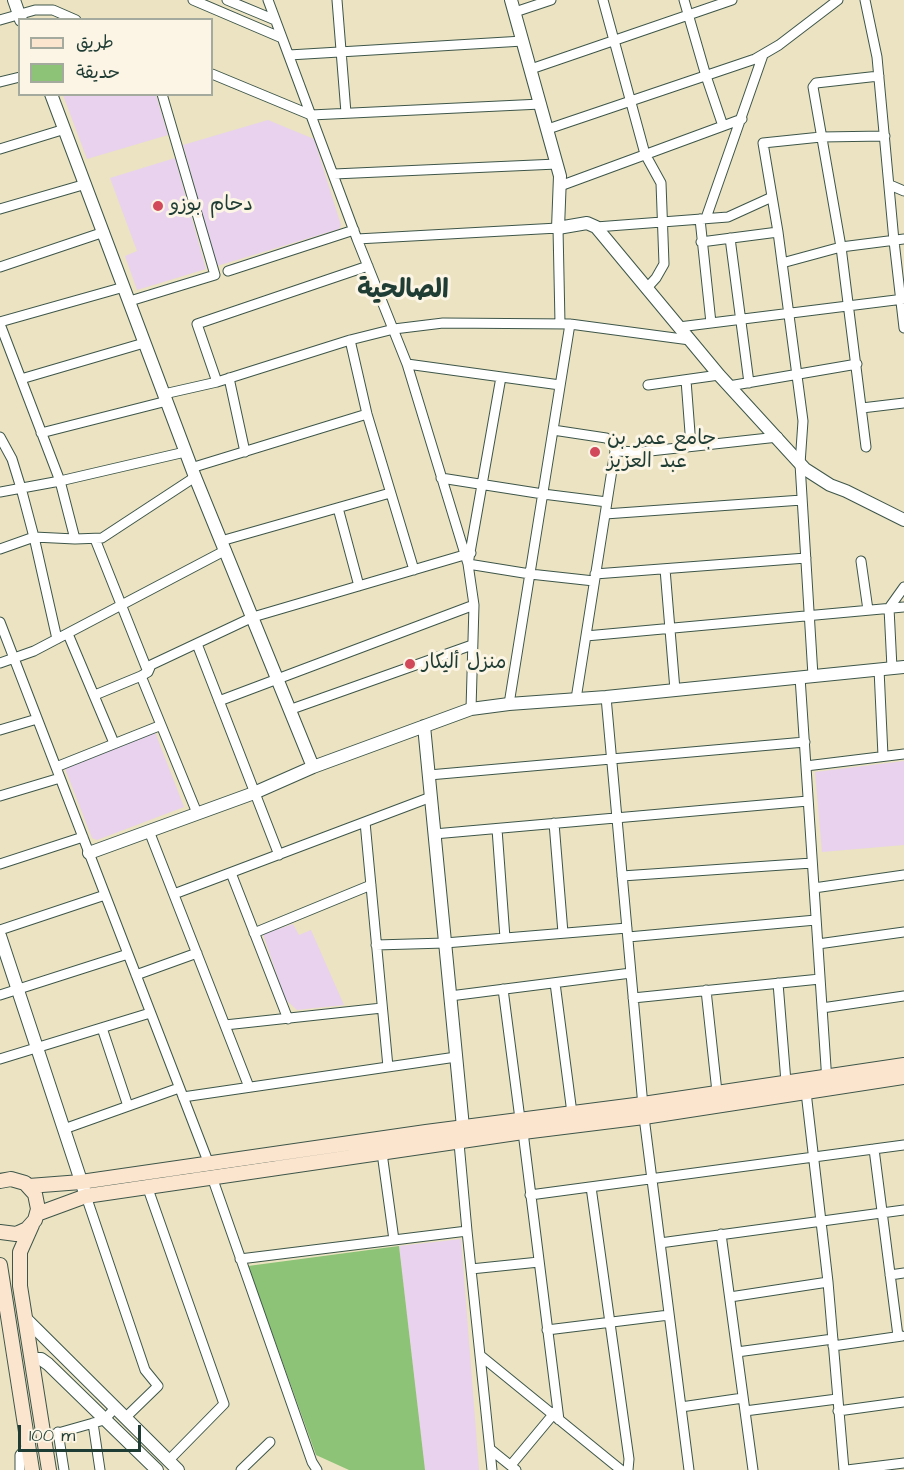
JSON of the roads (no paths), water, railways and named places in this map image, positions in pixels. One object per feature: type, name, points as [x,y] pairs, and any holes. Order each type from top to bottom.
[{"type":"main road","points":[[0,1232],[16,1234],[34,1219],[86,1196],[147,1186],[210,1170],[463,1127],[521,1126],[807,1092],[827,1082],[904,1065]]},
{"type":"main road","points":[[29,1186],[382,1153],[459,1143],[572,1113],[644,1110],[717,1092],[786,1082],[904,1077]]},
{"type":"main road","points":[[0,1180],[16,1179],[29,1186],[37,1199],[34,1219],[21,1246],[19,1261],[25,1318],[49,1470]]},
{"type":"main road","points":[[0,1265],[5,1341],[32,1470]]},
{"type":"street","points":[[14,0],[20,17]]},
{"type":"street","points":[[193,0],[282,38]]},
{"type":"street","points":[[227,0],[275,21]]},
{"type":"street","points":[[268,0],[407,364],[441,478],[468,557],[474,605],[471,709]]},
{"type":"street","points":[[336,0],[346,113]]},
{"type":"street","points":[[509,704],[560,385],[565,323],[558,228],[560,186],[557,164],[513,6],[550,0]]},
{"type":"street","points":[[603,0],[645,154],[661,183],[664,264],[646,289]]},
{"type":"street","points":[[684,0],[723,126]]},
{"type":"street","points":[[531,69],[732,0]]},
{"type":"street","points":[[548,129],[763,55],[838,0]]},
{"type":"street","points":[[865,0],[879,76],[894,241],[903,299],[904,328]]},
{"type":"street","points":[[0,20],[20,17],[35,10],[53,10],[71,18]]},
{"type":"street","points":[[289,55],[523,41]]},
{"type":"street","points":[[711,323],[701,242],[703,218],[742,119],[763,55]]},
{"type":"street","points":[[213,74],[311,115],[541,104]]},
{"type":"street","points":[[866,447],[841,247],[814,84],[879,76]]},
{"type":"street","points":[[0,82],[18,78]]},
{"type":"street","points":[[52,96],[185,452],[313,767]]},
{"type":"street","points":[[130,301],[215,274],[163,96]]},
{"type":"street","points":[[560,186],[742,119]]},
{"type":"street","points":[[0,149],[64,129]]},
{"type":"street","points":[[827,1082],[805,742],[809,615],[800,464],[803,421],[778,232],[763,143],[821,137],[885,136]]},
{"type":"street","points":[[334,174],[557,164]]},
{"type":"street","points":[[0,209],[86,184]]},
{"type":"street","points":[[890,185],[904,191]]},
{"type":"street","points":[[596,227],[728,217],[772,197]]},
{"type":"street","points":[[228,271],[356,234],[558,228],[587,223],[596,227],[719,375],[778,437],[800,464],[815,477],[904,520]]},
{"type":"street","points":[[0,267],[104,232]]},
{"type":"street","points":[[701,242],[778,232]]},
{"type":"street","points":[[730,238],[749,382]]},
{"type":"street","points":[[782,262],[841,247],[904,239]]},
{"type":"street","points":[[217,382],[197,324],[368,266]]},
{"type":"street","points":[[75,539],[60,481],[0,323],[124,287]]},
{"type":"street","points":[[679,327],[903,299]]},
{"type":"street","points":[[42,433],[350,340],[394,329],[443,323],[565,323],[690,340]]},
{"type":"street","points":[[350,340],[367,414],[414,570]]},
{"type":"street","points":[[21,379],[144,343]]},
{"type":"street","points":[[407,364],[560,385]]},
{"type":"street","points":[[729,386],[856,364]]},
{"type":"street","points":[[648,385],[719,375]]},
{"type":"street","points":[[468,557],[501,377]]},
{"type":"street","points":[[229,378],[245,452]]},
{"type":"street","points":[[686,380],[691,446]]},
{"type":"street","points":[[862,408],[904,403]]},
{"type":"street","points":[[0,549],[34,537],[102,538],[193,472],[245,452],[367,414]]},
{"type":"street","points":[[553,430],[606,438],[613,443],[615,451],[576,699]]},
{"type":"street","points":[[0,437],[12,459],[21,488],[57,639]]},
{"type":"street","points":[[615,451],[641,452],[778,437]]},
{"type":"street","points":[[0,492],[60,481],[185,452]]},
{"type":"street","points":[[441,478],[607,502]]},
{"type":"street","points":[[0,663],[34,651],[68,634],[223,545],[390,493]]},
{"type":"street","points":[[605,514],[802,500]]},
{"type":"street","points":[[338,508],[359,586]]},
{"type":"street","points":[[95,539],[121,604],[159,726],[197,813]]},
{"type":"street","points":[[94,695],[144,674],[151,665],[253,617],[414,570],[468,557],[530,574],[595,578],[665,569],[806,558]]},
{"type":"street","points":[[861,561],[868,610]]},
{"type":"street","points":[[665,569],[675,690]]},
{"type":"street","points":[[89,853],[254,793],[313,767],[471,709],[898,668],[889,608],[904,587]]},
{"type":"street","points":[[219,701],[474,605]]},
{"type":"street","points":[[586,636],[904,607]]},
{"type":"street","points":[[0,622],[181,1092],[312,1462],[317,1470]]},
{"type":"street","points":[[68,634],[114,743]]},
{"type":"street","points":[[197,644],[279,855]]},
{"type":"street","points":[[289,710],[472,645]]},
{"type":"street","points":[[879,669],[883,756]]},
{"type":"street","points":[[606,697],[644,1110],[688,1470]]},
{"type":"street","points":[[0,730],[37,719]]},
{"type":"street","points":[[56,766],[159,726]]},
{"type":"street","points":[[424,726],[463,1127],[459,1143],[467,1231],[492,1470]]},
{"type":"street","points":[[429,775],[805,742]]},
{"type":"street","points":[[806,766],[904,754]]},
{"type":"street","points":[[0,796],[60,778]]},
{"type":"street","points":[[174,894],[431,797]]},
{"type":"street","points":[[434,834],[808,801]]},
{"type":"street","points":[[365,822],[388,1067]]},
{"type":"street","points":[[554,824],[563,933]]},
{"type":"street","points":[[497,828],[506,938]]},
{"type":"street","points":[[149,831],[249,1087]]},
{"type":"street","points":[[0,864],[83,837]]},
{"type":"street","points":[[622,876],[812,863]]},
{"type":"street","points":[[231,873],[288,1019]]},
{"type":"street","points":[[814,888],[904,875]]},
{"type":"street","points":[[254,933],[371,885]]},
{"type":"street","points":[[0,930],[105,895]]},
{"type":"street","points":[[376,945],[816,921]]},
{"type":"street","points":[[818,944],[904,932]]},
{"type":"street","points":[[0,936],[146,1370],[158,1386],[125,1418]]},
{"type":"street","points":[[136,975],[197,953]]},
{"type":"street","points":[[0,995],[128,954]]},
{"type":"street","points":[[450,996],[631,974]]},
{"type":"street","points":[[633,998],[820,979]]},
{"type":"street","points":[[555,983],[572,1113]]},
{"type":"street","points":[[778,983],[786,1082]]},
{"type":"street","points":[[490,1449],[513,1468],[556,1415],[539,1262],[503,989]]},
{"type":"street","points":[[706,990],[717,1092]]},
{"type":"street","points":[[822,1008],[904,996]]},
{"type":"street","points":[[225,1025],[382,1008]]},
{"type":"street","points":[[0,1059],[150,1013]]},
{"type":"street","points":[[102,1028],[128,1106]]},
{"type":"street","points":[[64,1129],[128,1106],[181,1092],[249,1087],[456,1057]]},
{"type":"street","points":[[807,1092],[828,1282],[838,1411],[846,1470],[904,1463]]},
{"type":"street","points":[[530,1195],[904,1145]]},
{"type":"street","points":[[737,1352],[901,1336],[890,1275],[874,1149]]},
{"type":"street","points":[[382,1153],[394,1240]]},
{"type":"street","points":[[147,1186],[224,1404],[169,1460]]},
{"type":"street","points":[[591,1187],[629,1460],[628,1470]]},
{"type":"street","points":[[660,1243],[904,1210]]},
{"type":"street","points":[[240,1259],[467,1231]]},
{"type":"street","points":[[721,1234],[753,1470]]},
{"type":"street","points":[[471,1269],[539,1262]]},
{"type":"street","points":[[890,1275],[904,1273]]},
{"type":"street","points":[[730,1297],[828,1282]]},
{"type":"street","points":[[547,1330],[669,1315]]},
{"type":"street","points":[[25,1318],[178,1470]]},
{"type":"street","points":[[481,1356],[621,1470]]},
{"type":"street","points":[[31,1359],[45,1361],[99,1422],[157,1470]]},
{"type":"street","points":[[681,1407],[743,1398]]},
{"type":"street","points":[[745,1411],[837,1400]]},
{"type":"street","points":[[838,1411],[904,1402]]},
{"type":"street","points":[[44,1437],[99,1422],[115,1408]]},
{"type":"street","points":[[99,1422],[100,1470]]},
{"type":"street","points":[[58,1432],[64,1470]]},
{"type":"street","points":[[241,1470],[270,1442]]},
{"type":"street","points":[[20,1470],[21,1455],[28,1446]]},
{"type":"place","name":"دحام بوزو","points":[[158,206]]},
{"type":"place","name":"جامع عمر بن عبد العزيز","points":[[595,452]]},
{"type":"place","name":"منزل أليكار","points":[[410,664]]},
{"type":"district","name":"الصالحية","points":[[403,292]]}]
